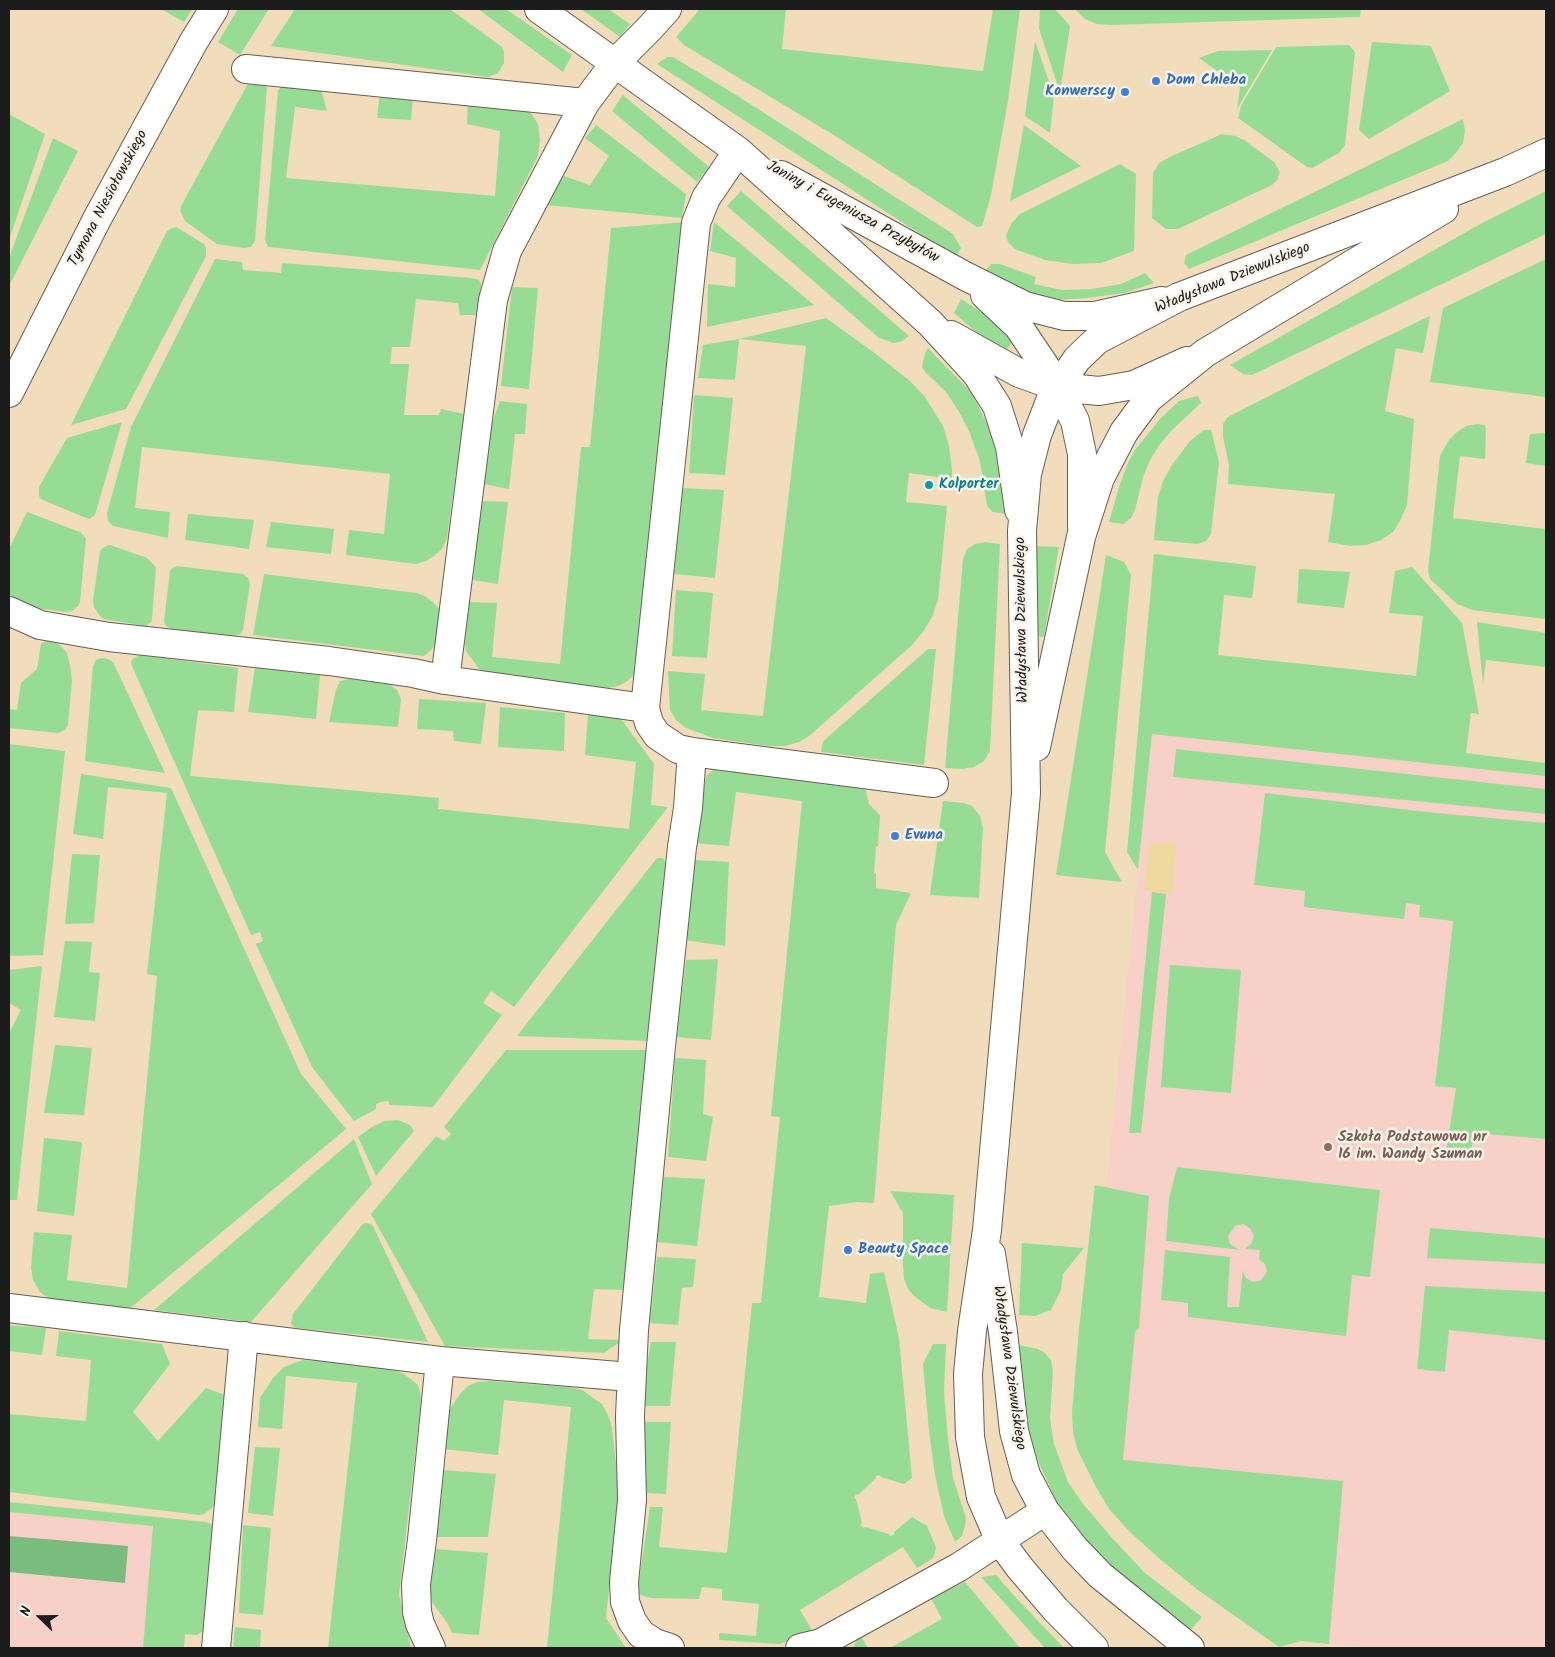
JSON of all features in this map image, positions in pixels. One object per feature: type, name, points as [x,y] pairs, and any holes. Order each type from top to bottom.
[{"type":"street","name":"Tymona Niesiołowskiego","points":[[9,392],[97,219],[194,41],[214,9]]},
{"type":"street","name":"Janiny i Eugeniusza Przybyłów","points":[[539,9],[738,151],[930,323],[976,373],[998,406],[1010,447],[1022,531]]},
{"type":"street","points":[[445,680],[493,300],[506,250],[585,104],[615,63],[667,9]]},
{"type":"street","points":[[246,69],[585,104]]},
{"type":"street","name":"Janiny i Eugeniusza Przybyłów","points":[[738,151],[965,276],[1024,306],[1064,316],[1095,316],[1179,297]]},
{"type":"street","points":[[738,151],[706,198],[696,223],[645,708],[649,723],[657,735],[678,748],[692,752],[934,783]]},
{"type":"street","name":"Władysława Dziewulskiego","points":[[1094,1648],[1056,1610],[1000,1541],[981,1497],[970,1437],[968,1374],[972,1331],[987,1230],[1026,793],[1022,531],[1027,474],[1038,435],[1052,396],[1077,359],[1097,340],[1179,297],[1505,172],[1546,153]]},
{"type":"street","name":"Władysława Dziewulskiego","points":[[1026,793],[1082,537],[1100,478],[1124,432],[1149,398],[1205,354],[1505,172]]},
{"type":"street","name":"Janiny i Eugeniusza Przybyłów","points":[[965,276],[1018,326],[1053,378],[1075,420],[1082,454],[1082,537]]},
{"type":"street","name":"Janiny i Eugeniusza Przybyłów","points":[[930,323],[1019,373],[1058,387],[1099,391],[1134,386],[1205,354]]},
{"type":"street","points":[[9,611],[40,625],[110,637],[413,673],[445,680],[645,708]]},
{"type":"street","points":[[668,1648],[655,1643],[641,1634],[632,1621],[625,1602],[624,1582],[632,1500],[630,1378],[661,1046],[682,847],[688,808],[692,752]]},
{"type":"street","name":"Władysława Dziewulskiego","points":[[987,1230],[1003,1332],[1014,1431],[1026,1475],[1045,1512],[1075,1550],[1100,1575],[1190,1648]]},
{"type":"street","points":[[9,1308],[440,1361],[630,1378]]},
{"type":"street","points":[[216,1648],[244,1336]]},
{"type":"street","points":[[431,1648],[420,1624],[417,1612],[416,1584],[440,1361]]},
{"type":"street","points":[[800,1648],[821,1644],[959,1567],[1045,1512]]},
{"type":"shaded area","name":"Szkoła Podstawowa nr 16 im. Wandy Szuman","points":[[1152,734],[1546,776],[1546,1648],[1370,1648],[1301,1641],[1083,1423]]},
{"type":"shaded area","points":[[9,1512],[154,1526],[143,1648],[9,1648]]},
{"type":"green space","points":[[161,9],[192,9],[184,22]]},
{"type":"green space","points":[[238,9],[269,9],[240,55],[218,42]]},
{"type":"green space","points":[[295,9],[450,9],[502,47],[504,63],[498,73],[488,77],[271,46]]},
{"type":"green space","points":[[478,9],[506,9],[572,55],[563,72]]},
{"type":"green space","points":[[581,9],[608,9],[630,24],[620,37]]},
{"type":"green space","points":[[700,9],[786,9],[782,49],[983,71],[993,9],[1020,9],[1008,101],[991,195],[982,226],[977,227],[837,137],[684,45],[676,37]]},
{"type":"green space","points":[[1040,9],[1055,9],[1070,26],[1060,92],[1039,29]]},
{"type":"green space","points":[[1075,9],[1361,9],[1360,17],[1112,25],[1097,24],[1085,19]]},
{"type":"green space","points":[[1035,41],[1054,96],[1050,133],[1025,116]]},
{"type":"green space","points":[[1372,42],[1431,46],[1450,91],[1369,139],[1359,130]]},
{"type":"green space","points":[[1349,45],[1355,52],[1345,145],[1339,153],[1312,168],[1307,167],[1238,118],[1241,106],[1276,47]]},
{"type":"green space","points":[[1272,50],[1237,109],[1240,87],[1199,58],[1218,51]]},
{"type":"green space","points":[[667,57],[673,57],[733,93],[953,234],[961,248],[956,257],[657,64]]},
{"type":"green space","points":[[250,80],[267,87],[255,241],[251,247],[244,248],[217,244],[185,221],[180,210]]},
{"type":"green space","points":[[283,83],[320,86],[327,111],[295,107],[286,178],[495,196],[500,131],[467,124],[468,99],[518,105],[530,112],[538,124],[540,140],[538,156],[480,270],[268,247],[265,240],[278,91]]},
{"type":"green space","points":[[380,92],[413,96],[411,120],[377,118]]},
{"type":"green space","points":[[623,95],[709,167],[697,182],[612,111]]},
{"type":"green space","points":[[9,114],[45,134],[9,240]]},
{"type":"green space","points":[[1463,119],[1465,131],[1463,143],[1448,161],[1189,269],[1184,263],[1186,255]]},
{"type":"green space","points":[[596,125],[686,194],[682,218],[545,205],[561,175],[590,185],[609,156],[585,138]]},
{"type":"green space","points":[[1024,125],[1081,166],[1010,201]]},
{"type":"green space","points":[[1222,134],[1244,140],[1274,162],[1280,172],[1277,180],[1272,185],[1178,229],[1166,229],[1152,218],[1153,173],[1159,163]]},
{"type":"green space","points":[[53,138],[78,151],[9,286],[9,258]]},
{"type":"green space","points":[[1120,164],[1136,174],[1134,251],[1101,263],[1073,264],[1045,260],[1015,249],[1008,242],[1006,236],[1011,224],[1020,214]]},
{"type":"green space","points":[[741,191],[909,336],[902,341],[894,343],[879,338],[727,206]]},
{"type":"green space","points":[[1546,191],[1546,234],[1252,375],[1243,374],[1230,365],[1484,222]]},
{"type":"green space","points":[[686,222],[636,669],[633,676],[618,686],[608,688],[490,675],[479,669],[466,651],[469,602],[497,603],[492,657],[560,664],[581,447],[590,447],[611,228]]},
{"type":"green space","points":[[714,222],[814,305],[707,327],[708,284],[735,287],[736,258],[710,251]]},
{"type":"green space","points":[[176,227],[204,244],[206,256],[126,409],[71,425],[167,231]]},
{"type":"green space","points":[[215,259],[242,262],[243,270],[281,273],[282,263],[479,280],[481,284],[479,315],[460,315],[458,303],[416,299],[410,347],[392,347],[390,364],[409,364],[404,415],[439,415],[441,409],[464,414],[447,537],[443,548],[434,556],[416,564],[346,555],[349,530],[384,534],[390,474],[142,447],[135,508],[170,512],[168,538],[113,526],[108,521],[107,513],[131,427]]},
{"type":"green space","points":[[1546,259],[1546,397],[1430,382],[1443,308]]},
{"type":"green space","points":[[991,264],[1000,264],[1036,277],[1034,284],[1062,290],[1091,289],[1121,284],[1145,273],[1154,283],[1125,293],[1058,300],[1028,293],[982,274]]},
{"type":"green space","points":[[512,287],[538,288],[529,389],[501,386]]},
{"type":"green space","points":[[961,299],[1005,327],[1011,333],[1012,342],[1008,348],[1002,351],[994,347],[954,313]]},
{"type":"green space","points":[[1430,316],[1423,353],[1396,348],[1385,411],[1414,419],[1407,505],[1393,532],[1381,540],[1366,545],[1350,546],[1328,542],[1335,494],[1228,484],[1229,465],[1223,437],[1223,424],[1228,417]]},
{"type":"green space","points":[[826,318],[876,354],[911,382],[925,397],[943,426],[949,446],[952,469],[952,479],[909,473],[906,502],[947,506],[938,600],[932,617],[923,632],[911,646],[809,736],[799,742],[785,746],[768,746],[713,738],[686,728],[676,720],[670,710],[668,671],[705,674],[701,710],[763,716],[806,346],[739,339]]},
{"type":"green space","points":[[739,339],[735,380],[698,378],[703,345]]},
{"type":"green space","points":[[928,348],[972,393],[988,426],[999,457],[1007,514],[993,512],[987,506],[980,461],[969,431],[946,392],[922,367]]},
{"type":"green space","points":[[694,395],[733,398],[725,475],[689,473]]},
{"type":"green space","points":[[1198,396],[1201,403],[1172,430],[1150,460],[1131,518],[1123,524],[1109,522],[1119,487],[1135,450],[1160,419],[1179,401]]},
{"type":"green space","points":[[500,401],[527,404],[525,434],[515,434],[509,489],[483,484],[490,429]]},
{"type":"green space","points":[[122,422],[95,515],[89,519],[41,499],[39,487],[67,438]]},
{"type":"green space","points":[[1485,425],[1486,429],[1485,459],[1460,456],[1453,518],[1546,529],[1546,619],[1472,610],[1457,604],[1430,579],[1428,571],[1440,456],[1449,440],[1457,432],[1466,426]]},
{"type":"green space","points":[[1204,430],[1211,430],[1219,462],[1211,534],[1206,541],[1198,544],[1154,540],[1158,497],[1163,481],[1190,441]]},
{"type":"green space","points":[[1546,433],[1546,466],[1526,463],[1530,434]]},
{"type":"green space","points":[[681,488],[724,490],[715,578],[674,574]]},
{"type":"green space","points":[[481,501],[508,502],[498,584],[473,580]]},
{"type":"green space","points":[[27,512],[80,532],[86,538],[80,602],[72,611],[35,608],[9,595],[9,549]]},
{"type":"green space","points":[[188,514],[254,520],[249,549],[185,540]]},
{"type":"green space","points":[[271,522],[334,529],[331,554],[266,547]]},
{"type":"green space","points":[[985,542],[1000,544],[990,751],[984,761],[974,767],[963,769],[945,768],[963,559],[967,549],[975,544]]},
{"type":"green space","points":[[110,545],[147,558],[156,567],[152,619],[146,626],[104,619],[94,607],[93,601],[100,551]]},
{"type":"green space","points":[[1036,546],[1059,547],[1044,637],[1033,635]]},
{"type":"green space","points":[[1154,554],[1256,566],[1252,598],[1224,595],[1218,655],[1416,676],[1423,616],[1389,613],[1395,571],[1412,567],[1462,623],[1479,714],[1471,713],[1466,753],[1546,763],[1546,776],[1152,734],[1138,870],[1127,852]]},
{"type":"green space","points":[[1106,555],[1124,562],[1131,575],[1105,852],[1122,882],[1056,875]]},
{"type":"green space","points":[[177,566],[243,574],[248,578],[250,583],[243,630],[240,634],[234,636],[172,629],[166,626],[164,622],[170,571]]},
{"type":"green space","points":[[1299,569],[1350,572],[1344,608],[1297,603]]},
{"type":"green space","points":[[264,574],[417,593],[433,602],[439,609],[438,639],[432,649],[424,656],[253,635]]},
{"type":"green space","points":[[676,590],[713,593],[707,658],[672,656]]},
{"type":"green space","points":[[1477,622],[1546,633],[1546,667],[1486,660],[1483,685]]},
{"type":"green space","points":[[45,641],[55,642],[67,653],[72,680],[68,725],[65,730],[58,733],[9,728],[9,709],[17,710],[21,683],[37,669],[41,644]]},
{"type":"green space","points":[[928,649],[936,649],[924,765],[821,752],[823,742],[829,736]]},
{"type":"green space","points":[[139,655],[238,668],[234,712],[198,710],[190,776],[439,798],[438,809],[629,829],[636,762],[585,755],[588,714],[621,719],[654,764],[651,805],[668,807],[514,1007],[491,991],[483,1003],[502,1015],[433,1107],[389,1105],[389,1101],[381,1102],[376,1104],[376,1109],[354,1121],[312,1067],[256,944],[263,941],[260,932],[251,935],[132,666],[131,662]]},
{"type":"green space","points":[[102,658],[113,662],[165,773],[85,761],[93,666],[96,660]]},
{"type":"green space","points":[[255,668],[320,675],[316,719],[248,712]]},
{"type":"green space","points":[[349,679],[389,684],[397,690],[401,699],[398,727],[329,722],[336,690],[340,681]]},
{"type":"green space","points":[[419,699],[486,703],[481,744],[454,741],[453,731],[417,729]]},
{"type":"green space","points":[[500,707],[565,713],[564,751],[498,747]]},
{"type":"green space","points":[[9,744],[65,751],[43,955],[9,956]]},
{"type":"green space","points":[[1176,749],[1546,789],[1546,814],[1173,777]]},
{"type":"green space","points":[[719,768],[865,788],[869,804],[880,815],[874,873],[876,874],[876,888],[911,893],[896,925],[874,1203],[857,1202],[829,1206],[819,1297],[866,1303],[870,1274],[884,1272],[899,1338],[912,1478],[904,1484],[881,1477],[880,1475],[876,1476],[854,1498],[856,1499],[862,1523],[860,1525],[864,1528],[889,1534],[890,1536],[894,1535],[894,1532],[912,1517],[927,1526],[936,1547],[935,1553],[932,1559],[917,1568],[903,1547],[800,1610],[813,1632],[780,1644],[719,1640],[719,1633],[756,1636],[759,1604],[722,1600],[722,1589],[702,1587],[699,1599],[651,1598],[637,1594],[650,1507],[663,1507],[659,1547],[727,1553],[752,1303],[761,1303],[780,1117],[771,1116],[802,801],[736,792],[729,846],[694,843],[707,775]]},
{"type":"green space","points":[[81,774],[171,788],[301,1074],[346,1129],[128,1310],[51,1300],[40,1292],[33,1280],[31,1268],[34,1232],[72,1235],[67,1280],[127,1288],[157,976],[147,974],[167,793],[108,787],[103,839],[73,834]]},
{"type":"green space","points":[[1265,793],[1436,813],[1546,823],[1546,1139],[1474,1133],[1471,1154],[1446,1151],[1456,1088],[1435,1086],[1453,921],[1419,917],[1420,905],[1406,903],[1404,919],[1304,907],[1305,891],[1254,885]]},
{"type":"green space","points":[[943,801],[964,803],[972,806],[980,816],[983,828],[979,898],[930,895]]},
{"type":"green space","points":[[72,854],[100,855],[94,923],[65,924]]},
{"type":"green space","points":[[657,858],[663,858],[666,863],[649,1041],[517,1036]]},
{"type":"green space","points":[[693,860],[729,862],[725,946],[685,940]]},
{"type":"green space","points":[[1152,892],[1166,894],[1141,1133],[1129,1133]]},
{"type":"green space","points":[[65,941],[92,942],[89,972],[100,973],[95,1021],[54,1017]]},
{"type":"green space","points":[[718,959],[711,1040],[676,1037],[686,960]]},
{"type":"green space","points":[[1170,965],[1241,970],[1231,1093],[1161,1087]]},
{"type":"green space","points":[[42,966],[17,1200],[9,1200],[9,1033],[21,1010],[9,1003],[9,970]]},
{"type":"green space","points":[[55,1045],[92,1048],[84,1115],[44,1113]]},
{"type":"green space","points":[[506,1050],[647,1050],[626,1290],[594,1289],[588,1339],[623,1340],[604,1353],[445,1346],[371,1214],[436,1136],[444,1141],[451,1134],[444,1127]]},
{"type":"green space","points":[[675,1058],[706,1060],[703,1114],[713,1117],[706,1161],[668,1157]]},
{"type":"green space","points":[[398,1120],[410,1125],[414,1131],[376,1176],[358,1137],[384,1121]]},
{"type":"green space","points":[[44,1138],[82,1142],[74,1216],[37,1211]]},
{"type":"green space","points":[[354,1139],[372,1184],[251,1322],[154,1310]]},
{"type":"green space","points":[[1177,1167],[1380,1190],[1370,1277],[1352,1275],[1346,1336],[1188,1317],[1188,1303],[1161,1300],[1165,1250],[1230,1257],[1227,1307],[1239,1307],[1243,1268],[1246,1278],[1253,1282],[1260,1281],[1267,1272],[1265,1264],[1259,1259],[1260,1250],[1245,1249],[1251,1244],[1254,1236],[1250,1228],[1243,1224],[1235,1226],[1228,1236],[1230,1244],[1240,1250],[1166,1241],[1169,1199]]},
{"type":"green space","points":[[664,1177],[705,1179],[697,1246],[657,1242]]},
{"type":"green space","points":[[1095,1185],[1149,1196],[1139,1328],[1135,1332],[1123,1460],[1343,1481],[1329,1644],[1301,1641],[1279,1647],[1198,1590],[1161,1560],[1131,1533],[1109,1509],[1096,1487],[1078,1451],[1073,1433],[1072,1412]]},
{"type":"green space","points":[[890,1191],[954,1195],[947,1312],[930,1308],[908,1289],[904,1279],[903,1267],[903,1213]]},
{"type":"green space","points":[[365,1223],[373,1226],[428,1342],[298,1328],[294,1327],[291,1323],[293,1314]]},
{"type":"green space","points":[[1430,1228],[1546,1238],[1546,1264],[1427,1258]]},
{"type":"green space","points":[[1022,1243],[1084,1248],[1063,1274],[1061,1290],[1051,1310],[1035,1316],[1019,1315]]},
{"type":"green space","points":[[657,1257],[696,1259],[693,1287],[682,1288],[678,1325],[650,1323]]},
{"type":"green space","points":[[1425,1286],[1546,1292],[1546,1340],[1449,1330],[1445,1372],[1417,1369]]},
{"type":"green space","points":[[9,1325],[46,1328],[42,1355],[9,1351]]},
{"type":"green space","points":[[59,1331],[162,1344],[170,1364],[133,1412],[158,1441],[206,1388],[228,1396],[219,1490],[213,1507],[204,1514],[199,1515],[9,1492],[9,1414],[86,1421],[91,1360],[56,1356]]},
{"type":"green space","points":[[651,1342],[676,1342],[670,1406],[640,1406]]},
{"type":"green space","points":[[933,1344],[946,1344],[944,1392],[948,1439],[953,1478],[966,1518],[962,1536],[955,1542],[944,1516],[935,1475],[929,1431],[923,1364]]},
{"type":"green space","points":[[1019,1345],[1038,1349],[1051,1360],[1053,1370],[1050,1419],[1054,1444],[1068,1482],[1083,1504],[1145,1573],[1202,1617],[1189,1632],[1124,1581],[1072,1524],[1056,1500],[1039,1463],[1028,1432],[1022,1401]]},
{"type":"green space","points":[[303,1360],[386,1367],[404,1374],[417,1384],[420,1391],[421,1402],[399,1595],[411,1648],[328,1648],[357,1383],[286,1376],[282,1429],[258,1427],[260,1398],[273,1378],[284,1367]]},
{"type":"green space","points":[[490,1381],[569,1387],[582,1390],[602,1404],[608,1415],[612,1428],[619,1491],[606,1618],[626,1648],[547,1648],[571,1407],[504,1400],[498,1455],[444,1449],[451,1407],[468,1386],[477,1382]]},
{"type":"green space","points":[[638,1422],[671,1422],[666,1494],[646,1493]]},
{"type":"green space","points":[[255,1447],[280,1448],[273,1516],[248,1513]]},
{"type":"green space","points":[[442,1470],[496,1474],[488,1537],[435,1537]]},
{"type":"green space","points":[[9,1502],[206,1522],[214,1525],[206,1629],[197,1635],[185,1634],[184,1648],[143,1648],[153,1526],[9,1512]]},
{"type":"green space","points":[[243,1525],[271,1528],[263,1615],[239,1613]]},
{"type":"green space","points":[[9,1536],[128,1546],[125,1583],[9,1572]]},
{"type":"green space","points":[[434,1549],[488,1553],[479,1635],[452,1633],[429,1597]]},
{"type":"green space","points":[[996,1575],[1064,1648],[1045,1648],[981,1577]]},
{"type":"green space","points":[[965,1582],[1020,1648],[890,1648],[942,1619],[931,1598]]},
{"type":"green space","points":[[235,1627],[261,1630],[260,1648],[233,1648]]},
{"type":"green space","points":[[861,1636],[868,1648],[854,1648],[855,1643]]},
{"type":"sand","points":[[1150,843],[1176,843],[1173,894],[1144,891]]},
{"type":"place","name":"Dom Chleba","points":[[1156,81]]},
{"type":"place","name":"Konwerscy","points":[[1125,92]]},
{"type":"place","name":"Kolporter","points":[[929,485]]},
{"type":"place","name":"Evuna","points":[[895,836]]},
{"type":"place","name":"Szkoła Podstawowa nr 16 im. Wandy Szuman","points":[[1328,1147]]},
{"type":"place","name":"Beauty Space","points":[[848,1250]]}]
